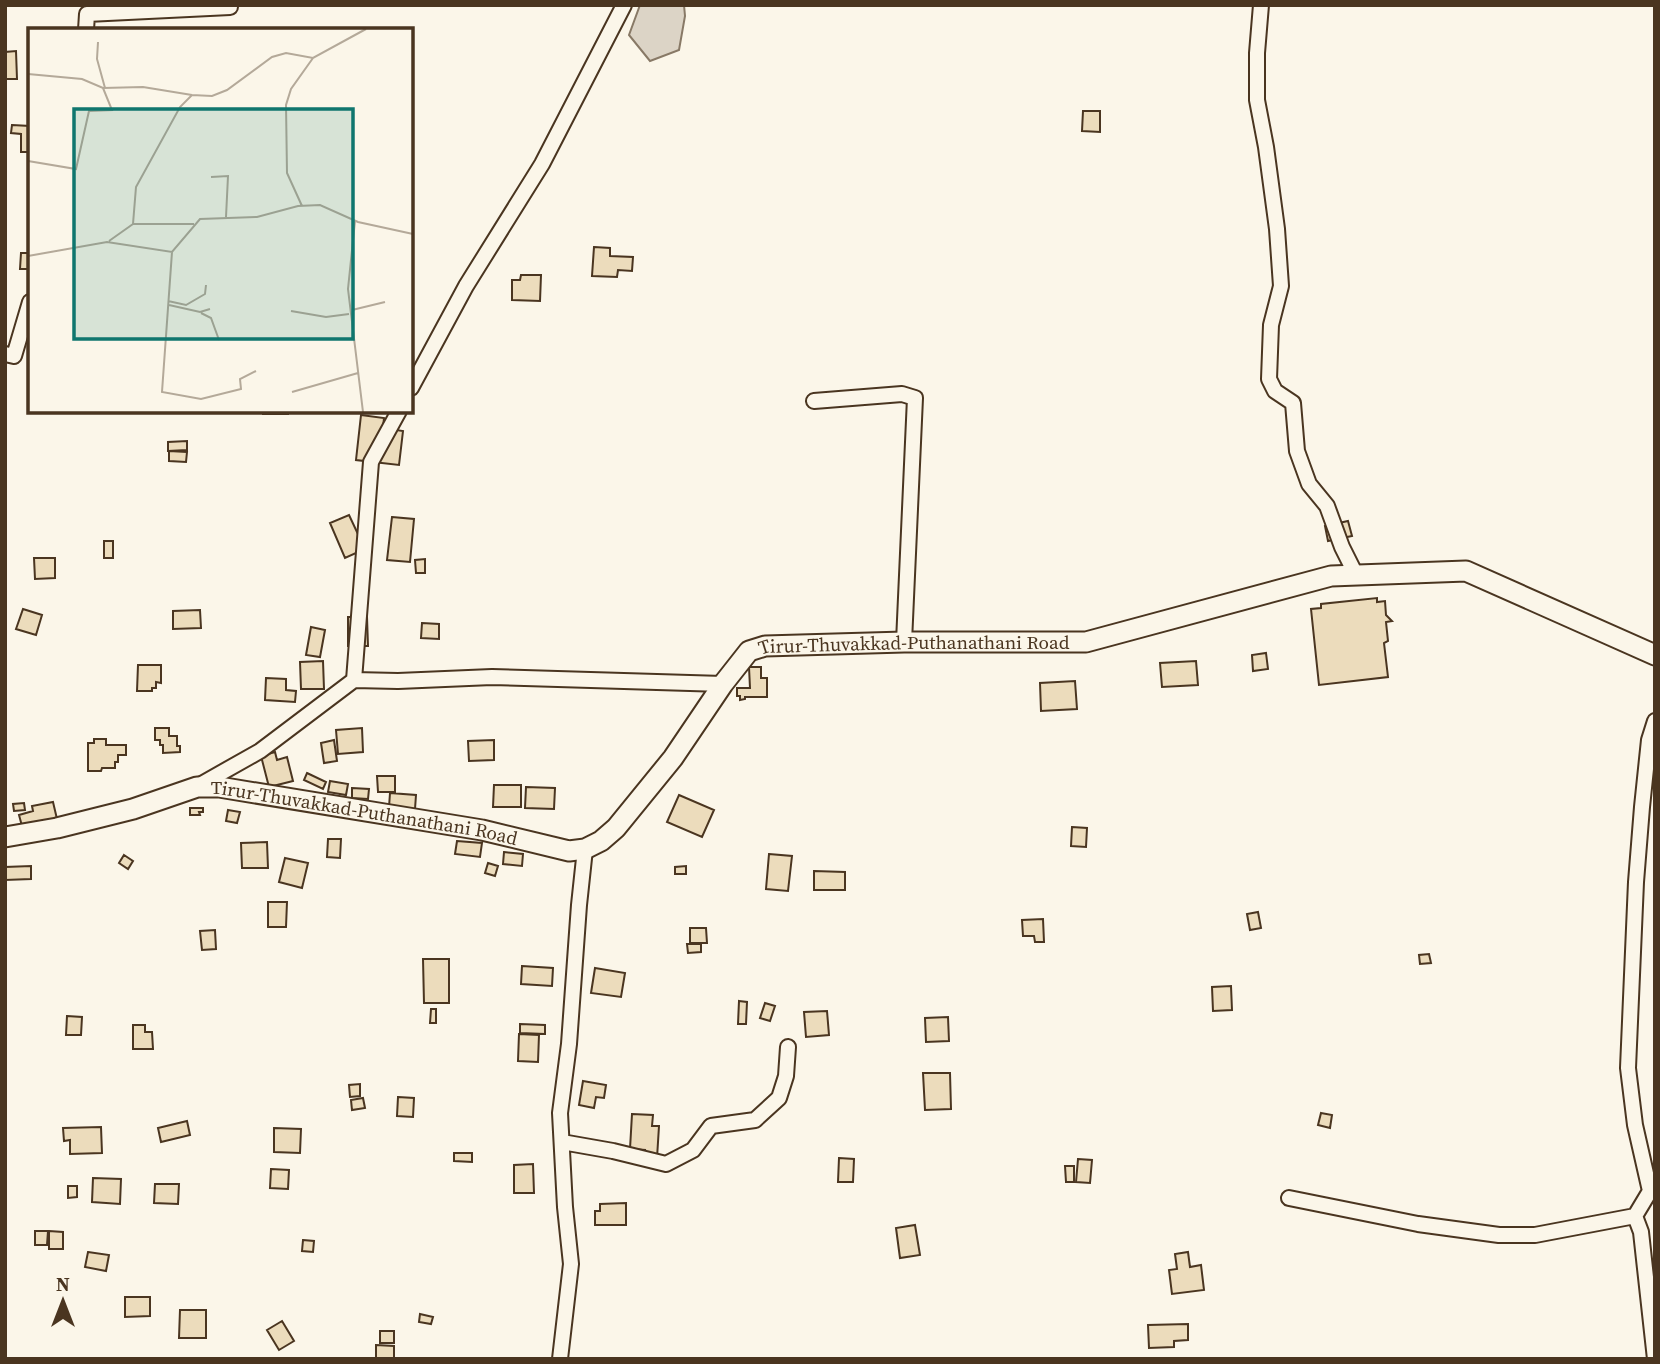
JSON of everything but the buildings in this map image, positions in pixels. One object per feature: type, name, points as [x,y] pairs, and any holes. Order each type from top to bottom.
[{"type":"main road","name":"Tirur-Thuvakkad-Puthanathani Road","points":[[5,836],[57,828],[133,808],[197,786],[219,786],[482,830],[569,851],[585,849],[601,841],[616,828],[673,758],[749,651],[765,646],[904,642],[1086,642],[1331,576],[1466,571],[1655,655]]},
{"type":"street","points":[[86,28],[87,13],[230,8],[230,5]]},
{"type":"street","points":[[413,384],[467,286],[542,164],[624,5]]},
{"type":"street","points":[[1261,5],[1257,100],[1277,229],[1281,286],[1271,325],[1269,379],[1275,391],[1293,403],[1297,451],[1310,484],[1327,506],[1356,575]]},
{"type":"street","points":[[5,354],[14,356],[28,309]]},
{"type":"street","points":[[814,401],[902,394],[915,398],[904,642]]},
{"type":"street","points":[[354,680],[371,462],[398,413]]},
{"type":"street","points":[[197,786],[260,751],[354,680],[492,677],[723,684]]},
{"type":"street","points":[[1289,1198],[1418,1224],[1499,1235],[1535,1235],[1635,1216],[1652,1190],[1635,1125],[1628,1068],[1636,882],[1649,740],[1655,721]]},
{"type":"street","points":[[559,1359],[570,1264],[560,1113],[569,1044],[585,849]]},
{"type":"street","points":[[562,1142],[666,1164],[692,1150],[711,1126],[755,1120],[779,1098],[786,1076],[788,1047]]},
{"type":"street","points":[[1635,1216],[1641,1232],[1655,1359]]},
{"type":"shaded area","points":[[640,5],[684,5],[685,16],[679,50],[650,61],[629,35]]}]
